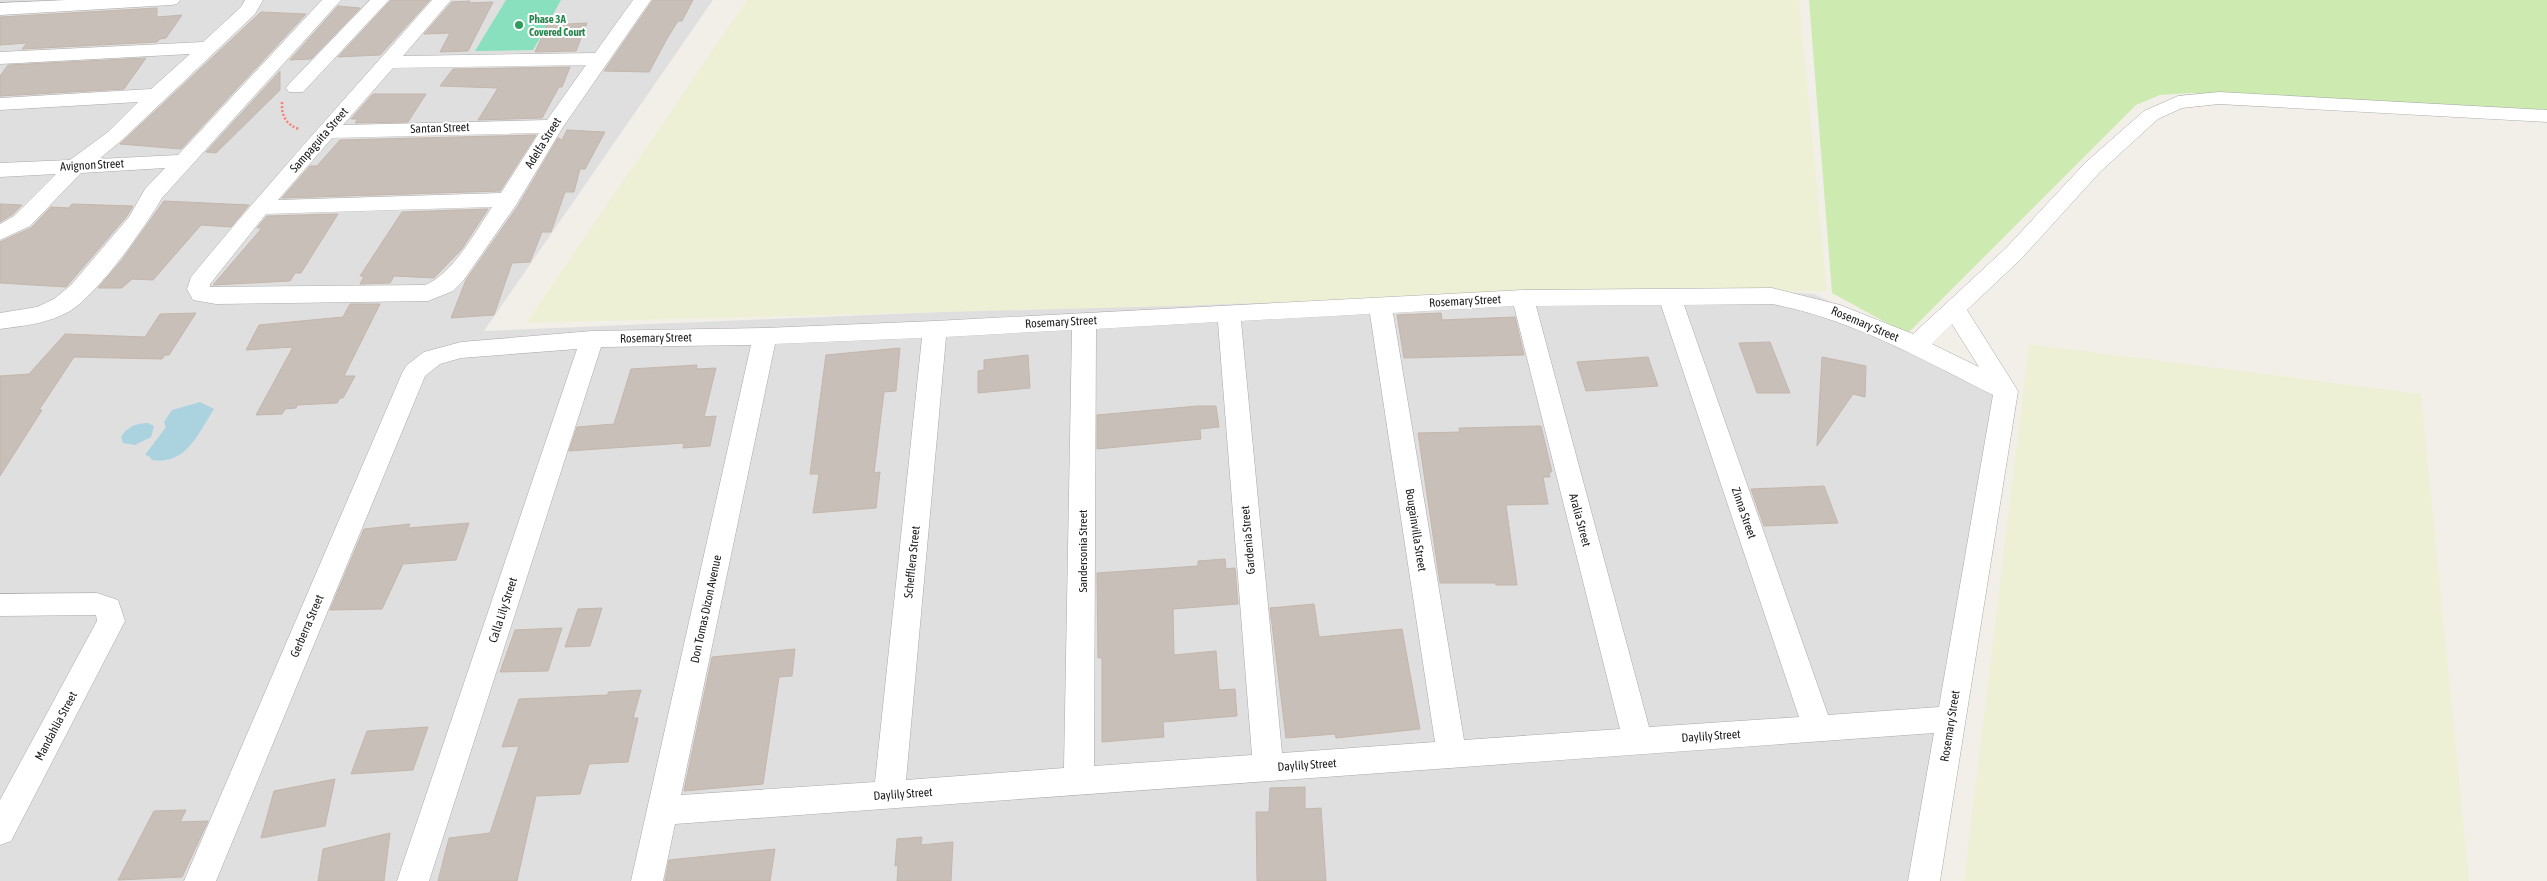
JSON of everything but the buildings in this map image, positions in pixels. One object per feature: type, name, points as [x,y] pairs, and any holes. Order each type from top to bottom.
[{"type":"street","points":[[0,10],[171,0]]},
{"type":"street","points":[[0,233],[22,221],[76,166],[115,136],[156,95],[248,10],[254,0]]},
{"type":"street","points":[[296,88],[380,0]]},
{"type":"street","name":"Sampaguita Street","points":[[199,282],[260,207],[327,132],[385,62],[442,0]]},
{"type":"street","name":"Adelfa Street","points":[[199,282],[198,289],[201,294],[216,296],[428,293],[445,286],[455,276],[508,200],[553,126],[642,0]]},
{"type":"street","points":[[0,321],[26,318],[44,313],[62,305],[79,291],[138,221],[153,194],[331,2]]},
{"type":"street","points":[[0,58],[208,46]]},
{"type":"street","points":[[385,62],[600,58]]},
{"type":"street","points":[[0,104],[156,95]]},
{"type":"street","points":[[1915,346],[2014,253],[2093,167],[2151,115],[2178,102],[2219,98],[2547,116]]},
{"type":"street","name":"Santan Street","points":[[327,132],[553,126]]},
{"type":"street","name":"Avignon Street","points":[[0,170],[184,161]]},
{"type":"street","points":[[260,207],[508,200]]},
{"type":"street","name":"Rosemary Street","points":[[415,371],[432,358],[461,350],[592,339],[765,336],[935,329],[1523,298],[1772,296],[1805,300],[1834,310],[1915,346],[2006,391],[1924,881]]},
{"type":"street","name":"Aralia Street","points":[[1523,298],[1638,742]]},
{"type":"street","name":"Zinna Street","points":[[1670,298],[1818,729]]},
{"type":"street","name":"Bougainvilla Street","points":[[1380,305],[1452,755]]},
{"type":"street","points":[[1954,308],[2006,391]]},
{"type":"street","name":"Gardenia Street","points":[[1229,313],[1268,768]]},
{"type":"street","name":"Sandersonia Street","points":[[1079,781],[1084,320]]},
{"type":"street","name":"Schefflera Street","points":[[889,795],[935,329]]},
{"type":"street","name":"Don Tomas Dizon Avenue","points":[[646,881],[765,336]]},
{"type":"street","name":"Calla Lily Street","points":[[413,881],[592,339]]},
{"type":"street","name":"Gerberra Street","points":[[200,881],[415,371]]},
{"type":"street","name":"Mandahlia Street","points":[[0,605],[97,604],[108,608],[111,622],[0,831]]},
{"type":"street","name":"Daylily Street","points":[[662,811],[1951,719]]},
{"type":"path","points":[[296,88],[282,103],[281,112],[287,123],[294,128],[327,132]]},
{"type":"shaded area","points":[[0,0],[713,0],[484,331],[1633,283],[1814,294],[2002,384],[1911,881],[0,881]]},
{"type":"green space","name":"Phase 3A Covered Court","points":[[506,0],[561,0],[533,50],[475,51]]},
{"type":"green space","points":[[747,0],[1799,0],[1827,291],[1532,293],[1174,306],[526,323]]},
{"type":"green space","points":[[1809,0],[2547,0],[2547,110],[2192,93],[2160,95],[2136,105],[1907,334],[1832,293]]},
{"type":"green space","points":[[2029,344],[2421,394],[2469,881],[1964,881]]},
{"type":"water","points":[[200,402],[214,409],[197,437],[183,453],[174,458],[164,460],[152,460],[149,456],[145,455],[166,427],[164,422],[172,410]]},
{"type":"water","points":[[148,423],[154,426],[151,437],[135,445],[123,443],[121,437],[129,428]]},
{"type":"place","name":"Phase 3A Covered Court","points":[[519,25]]}]
